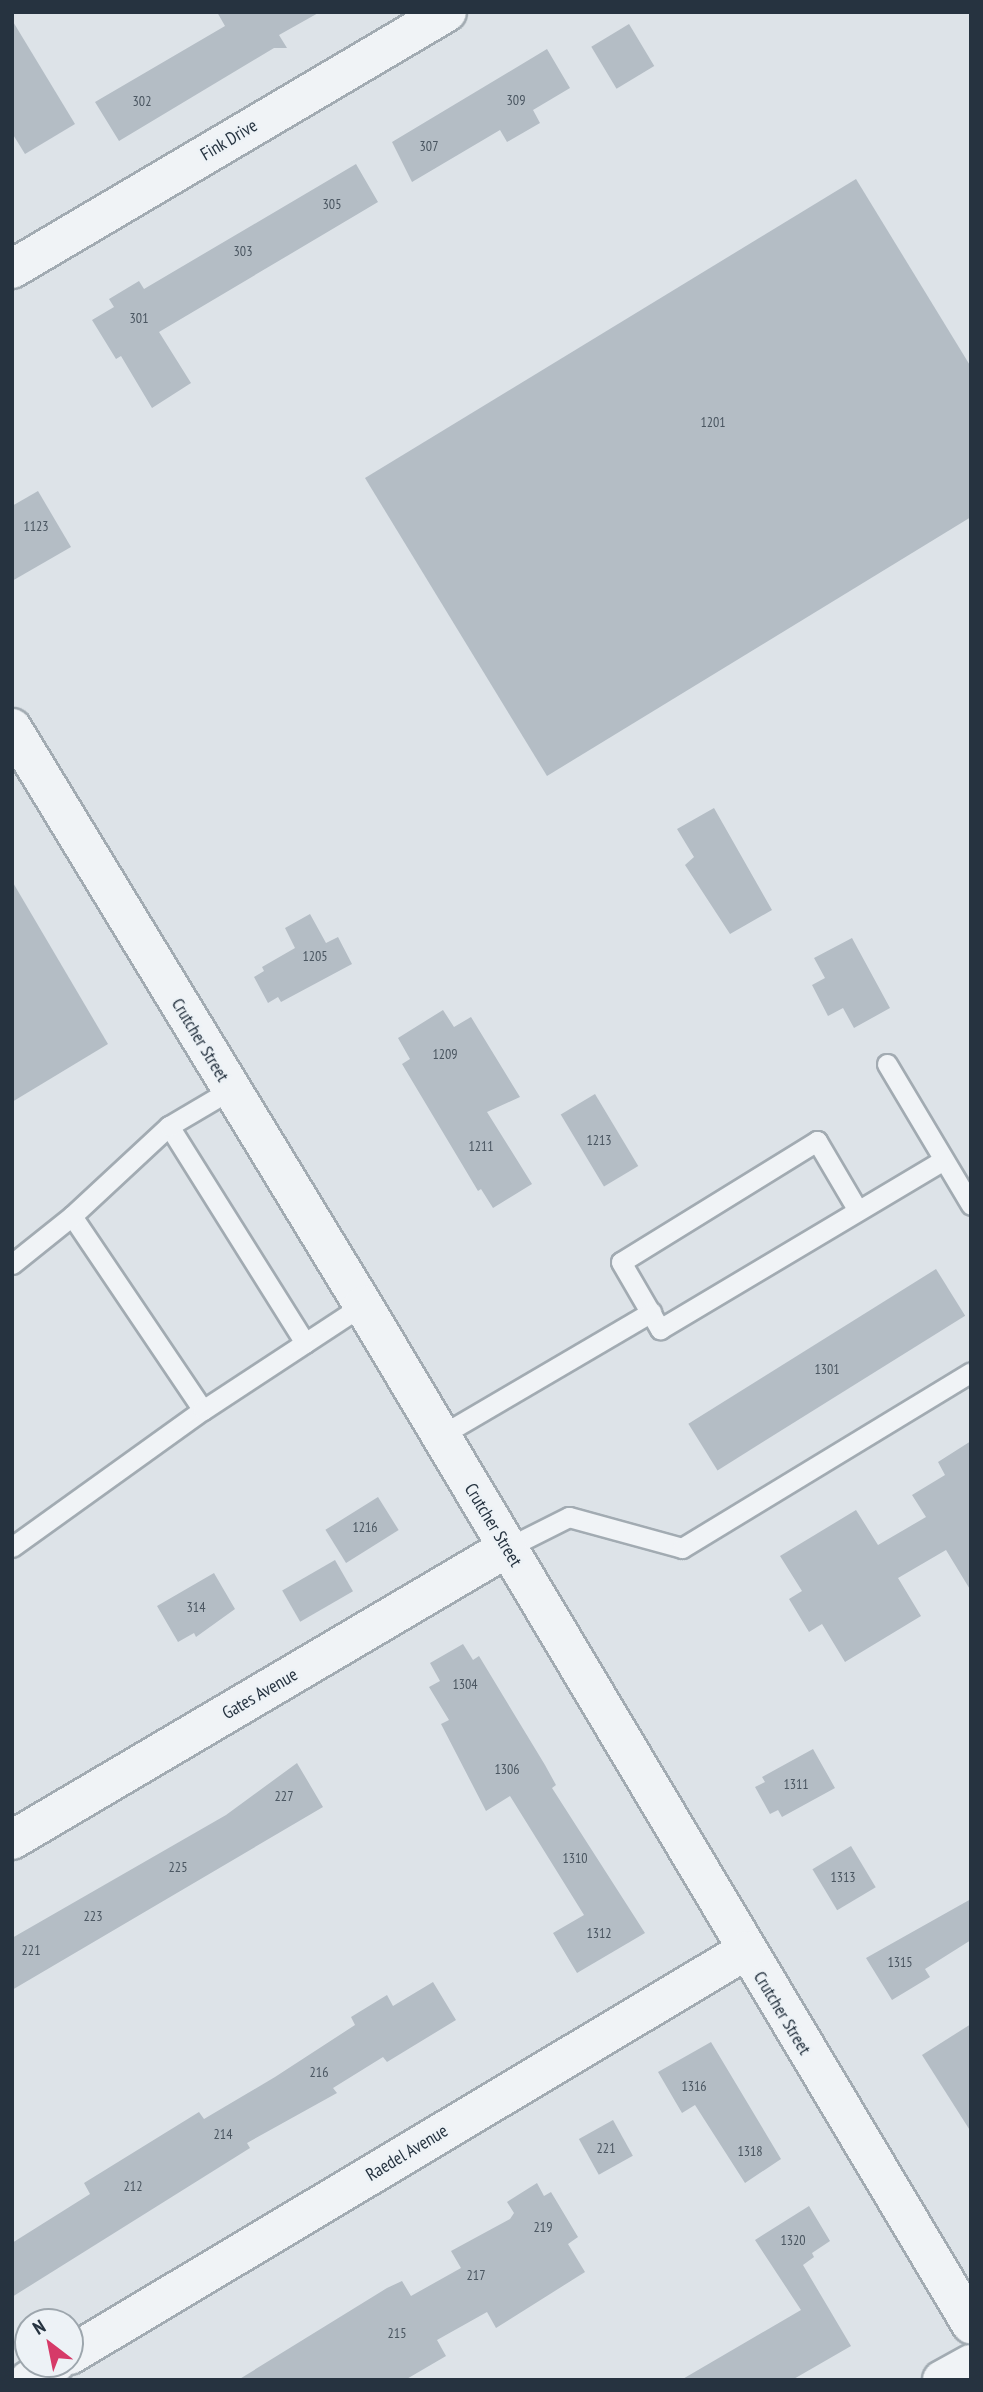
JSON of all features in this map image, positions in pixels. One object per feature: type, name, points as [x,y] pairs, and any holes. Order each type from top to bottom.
[{"type":"street","name":"Fink Drive","points":[[12,269],[447,12]]},
{"type":"street","name":"Crutcher Street","points":[[12,728],[363,1305],[745,1951],[971,2324]]},
{"type":"street","name":"Gates Avenue","points":[[12,1840],[507,1548]]},
{"type":"street","name":"Raedel Avenue","points":[[84,2347],[745,1951]]},
{"type":"street","points":[[942,2380],[971,2364]]},
{"type":"lane","points":[[887,1064],[971,1205]]},
{"type":"lane","points":[[12,1264],[72,1216],[169,1126],[230,1090]]},
{"type":"lane","points":[[169,1126],[304,1343]]},
{"type":"lane","points":[[857,1209],[817,1140],[621,1262],[660,1329],[857,1209],[944,1160]]},
{"type":"lane","points":[[72,1216],[203,1410]]},
{"type":"lane","points":[[12,1547],[203,1410],[363,1305]]},
{"type":"lane","points":[[440,1436],[651,1312]]},
{"type":"lane","points":[[507,1548],[569,1517],[682,1548],[971,1372]]},
{"type":"building","points":[[217,12],[320,12],[279,35],[287,48],[274,48],[119,141],[95,102],[225,26]]},
{"type":"building","points":[[12,20],[75,124],[25,154],[12,133]]},
{"type":"building","points":[[629,24],[654,66],[617,89],[591,47]]},
{"type":"building","points":[[547,49],[570,88],[533,110],[540,123],[507,142],[500,130],[412,182],[392,142]]},
{"type":"building","points":[[356,164],[378,202],[159,332],[191,383],[152,408],[121,356],[116,359],[92,320],[114,307],[109,299],[139,281],[144,289]]},
{"type":"building","points":[[856,179],[971,367],[971,517],[547,776],[365,478]]},
{"type":"building","points":[[38,491],[71,547],[12,581],[12,506]]},
{"type":"building","points":[[714,808],[772,910],[730,934],[685,865],[694,857],[677,829]]},
{"type":"building","points":[[12,881],[108,1044],[12,1102]]},
{"type":"building","points":[[310,914],[326,943],[338,937],[352,964],[281,1002],[278,997],[268,1003],[254,977],[264,971],[262,967],[295,948],[285,928]]},
{"type":"building","points":[[852,938],[890,1008],[854,1028],[843,1008],[828,1016],[812,985],[825,978],[814,958]]},
{"type":"building","points":[[443,1010],[454,1027],[471,1017],[520,1097],[487,1112],[532,1184],[493,1208],[481,1189],[478,1191],[402,1064],[410,1059],[398,1038]]},
{"type":"building","points":[[595,1094],[638,1166],[604,1187],[561,1115]]},
{"type":"building","points":[[936,1269],[965,1316],[718,1470],[688,1424]]},
{"type":"building","points":[[971,1441],[971,1591],[946,1550],[898,1578],[921,1616],[845,1662],[822,1624],[809,1632],[789,1599],[802,1591],[780,1556],[856,1510],[878,1545],[926,1517],[912,1495],[945,1475],[938,1462]]},
{"type":"building","points":[[378,1497],[399,1530],[346,1563],[325,1530]]},
{"type":"building","points":[[335,1560],[353,1591],[300,1622],[282,1590]]},
{"type":"building","points":[[214,1573],[235,1609],[196,1637],[194,1633],[178,1642],[157,1606]]},
{"type":"building","points":[[463,1644],[473,1660],[479,1656],[545,1765],[556,1785],[552,1788],[645,1933],[577,1973],[553,1933],[584,1915],[510,1796],[486,1811],[441,1724],[449,1720],[429,1687],[440,1681],[430,1663]]},
{"type":"building","points":[[813,1749],[835,1788],[782,1817],[778,1810],[770,1814],[755,1787],[765,1782],[762,1777]]},
{"type":"building","points":[[297,1763],[323,1807],[12,1990],[12,1938],[226,1815]]},
{"type":"building","points":[[851,1846],[876,1887],[837,1910],[812,1869]]},
{"type":"building","points":[[971,1899],[971,1940],[925,1969],[930,1977],[892,2000],[866,1958]]},
{"type":"building","points":[[433,1982],[456,2020],[387,2062],[383,2057],[333,2088],[337,2093],[247,2143],[250,2148],[12,2297],[12,2243],[90,2194],[84,2183],[199,2112],[204,2119],[275,2077],[355,2025],[351,2017],[387,1995],[393,2006]]},
{"type":"building","points":[[971,2024],[971,2132],[922,2055]]},
{"type":"building","points":[[711,2042],[781,2159],[745,2183],[695,2105],[682,2113],[658,2072]]},
{"type":"building","points":[[613,2120],[633,2156],[599,2175],[579,2139]]},
{"type":"building","points":[[537,2183],[544,2196],[551,2192],[578,2237],[568,2244],[585,2272],[496,2328],[487,2312],[437,2340],[446,2356],[405,2380],[238,2380],[387,2288],[402,2281],[411,2296],[461,2268],[451,2251],[510,2219],[514,2213],[507,2202]]},
{"type":"building","points":[[809,2206],[830,2241],[812,2253],[814,2257],[803,2265],[851,2346],[792,2380],[681,2380],[801,2310],[755,2240]]}]
